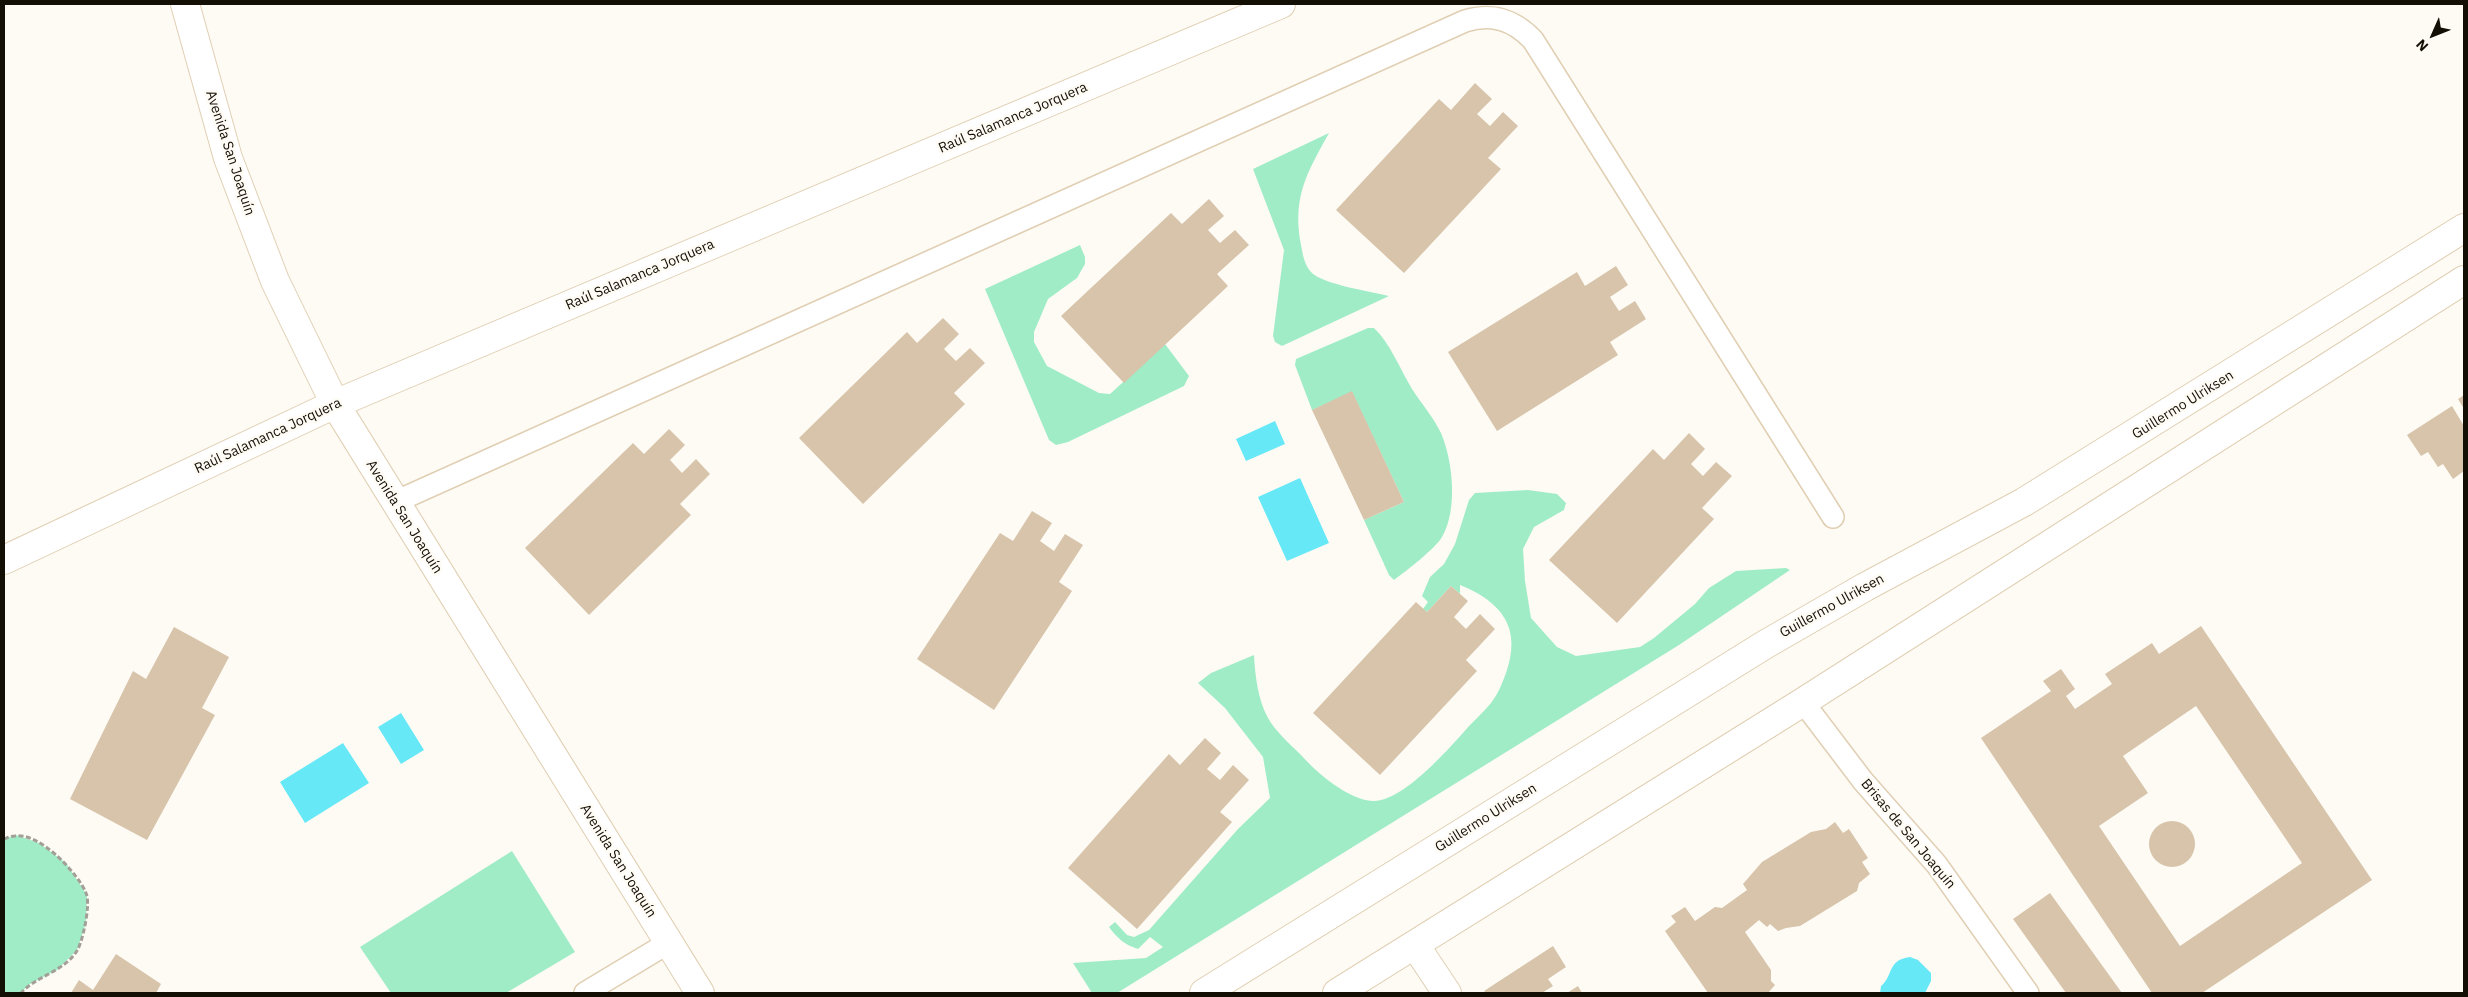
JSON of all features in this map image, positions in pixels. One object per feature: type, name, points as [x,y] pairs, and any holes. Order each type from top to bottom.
[{"type":"main road","name":"Avenida San Joaquín","points":[[185,4],[235,175],[274,281],[334,404],[700,993]]},
{"type":"main road","name":"Raúl Salamanca Jorquera","points":[[4,560],[334,404],[1281,4]]},
{"type":"main road","name":"Guillermo Ulriksen","points":[[1204,993],[1766,644],[1903,566],[1969,533],[2082,467],[2464,228]]},
{"type":"main road","points":[[1337,993],[1803,702],[2464,280]]},
{"type":"main road","points":[[1415,945],[1447,993]]},
{"type":"lane","points":[[395,502],[1464,21],[1491,17],[1514,24],[1533,40],[1833,517]]},
{"type":"lane","name":"Brisas de San Joaquín","points":[[1803,702],[1863,781],[1938,865],[2028,993]]},
{"type":"lane","points":[[585,993],[668,942]]},
{"type":"path","points":[[4,839],[16,835],[39,843],[66,863],[87,895],[86,923],[77,950],[57,970],[28,984],[21,993]]},
{"type":"green space","points":[[1329,133],[1308,173],[1300,199],[1298,213],[1299,228],[1302,252],[1306,263],[1312,273],[1326,281],[1389,296],[1282,346],[1275,342],[1273,336],[1284,250],[1253,169]]},
{"type":"green space","points":[[1080,245],[1085,257],[1085,264],[1077,278],[1048,299],[1034,332],[1034,342],[1047,366],[1099,393],[1110,394],[1165,344],[1189,376],[1184,386],[1068,442],[1056,445],[1049,440],[985,289]]},
{"type":"green space","points":[[1368,328],[1374,328],[1385,341],[1412,389],[1438,427],[1445,444],[1451,471],[1452,500],[1447,526],[1442,537],[1427,553],[1394,580],[1389,575],[1364,520],[1404,502],[1352,392],[1312,410],[1295,365],[1296,359]]},
{"type":"green space","points":[[1528,490],[1557,494],[1566,503],[1564,510],[1534,527],[1523,549],[1525,581],[1531,618],[1557,647],[1576,656],[1640,647],[1654,638],[1695,604],[1709,588],[1736,571],[1786,568],[1790,570],[1679,645],[1117,993],[1092,993],[1073,963],[1146,958],[1163,947],[1150,937],[1138,949],[1122,941],[1109,927],[1115,922],[1127,935],[1134,937],[1149,930],[1238,829],[1270,798],[1263,757],[1225,708],[1198,683],[1211,673],[1254,655],[1259,695],[1268,718],[1279,733],[1307,762],[1333,784],[1353,796],[1373,801],[1396,794],[1409,786],[1433,764],[1491,703],[1506,673],[1510,657],[1510,630],[1505,618],[1497,608],[1475,592],[1460,585],[1460,594],[1451,586],[1427,612],[1423,609],[1428,602],[1422,596],[1430,577],[1444,564],[1455,544],[1469,500],[1475,493]]},
{"type":"green space","points":[[16,835],[39,843],[66,863],[87,895],[86,923],[77,950],[57,970],[28,985],[21,993],[4,993],[4,839]]},
{"type":"green space","points":[[512,851],[575,952],[506,993],[391,993],[360,947]]},
{"type":"water","points":[[1275,421],[1285,444],[1246,461],[1236,439]]},
{"type":"water","points":[[1300,478],[1329,543],[1287,561],[1258,497]]},
{"type":"water","points":[[401,713],[424,750],[401,764],[378,727]]},
{"type":"water","points":[[343,743],[369,783],[305,823],[280,782]]},
{"type":"water","points":[[1910,957],[1918,960],[1931,973],[1931,981],[1925,993],[1880,993],[1881,986],[1894,965],[1898,961]]},
{"type":"building","points":[[1475,83],[1492,99],[1477,114],[1490,126],[1503,112],[1518,126],[1488,158],[1501,169],[1404,273],[1336,210],[1439,99],[1451,110]]},
{"type":"building","points":[[1209,199],[1224,216],[1208,230],[1220,243],[1235,230],[1249,245],[1217,274],[1228,286],[1124,383],[1061,316],[1171,213],[1182,224]]},
{"type":"building","points":[[1616,266],[1628,285],[1610,297],[1619,311],[1635,301],[1646,319],[1610,342],[1618,355],[1497,431],[1448,352],[1577,272],[1585,286]]},
{"type":"building","points":[[943,318],[959,334],[944,349],[956,361],[970,348],[985,363],[954,393],[965,404],[863,504],[799,438],[907,332],[917,343]]},
{"type":"building","points":[[1352,391],[1404,502],[1364,520],[1312,410]]},
{"type":"building","points":[[2464,395],[2464,409],[2458,399]]},
{"type":"building","points":[[2452,406],[2464,426],[2464,471],[2453,479],[2443,464],[2438,467],[2428,452],[2421,456],[2407,435]]},
{"type":"building","points":[[669,429],[685,445],[670,460],[682,473],[696,459],[710,474],[680,504],[691,515],[589,615],[525,548],[633,443],[644,454]]},
{"type":"building","points":[[1689,433],[1705,449],[1691,464],[1703,476],[1716,462],[1732,476],[1702,508],[1714,519],[1617,623],[1549,560],[1653,449],[1664,460]]},
{"type":"building","points":[[1032,511],[1052,523],[1040,541],[1054,551],[1065,534],[1083,545],[1059,582],[1072,591],[994,710],[917,659],[1000,533],[1013,541]]},
{"type":"building","points":[[1451,586],[1468,601],[1454,617],[1466,629],[1480,614],[1495,629],[1466,660],[1477,671],[1380,775],[1313,713],[1416,602],[1427,612]]},
{"type":"building","points":[[2201,626],[2372,880],[2202,993],[2152,993],[1981,738],[2051,691],[2043,681],[2061,669],[2075,689],[2066,696],[2075,709],[2112,684],[2105,674],[2152,643],[2159,654]],"holes":[[[2196,706],[2302,863],[2180,946],[2099,826],[2148,793],[2123,756]]]},
{"type":"building","points":[[174,627],[229,657],[202,708],[215,715],[147,840],[70,799],[133,671],[146,679]]},
{"type":"building","points":[[1205,738],[1221,753],[1207,769],[1220,780],[1233,765],[1249,780],[1220,812],[1232,822],[1137,929],[1068,868],[1169,754],[1180,765]]},
{"type":"building","points":[[2167,821],[2177,821],[2189,827],[2194,835],[2194,853],[2189,861],[2181,866],[2167,867],[2159,864],[2152,857],[2149,849],[2149,839],[2152,831],[2159,824]]},
{"type":"building","points":[[1835,822],[1843,833],[1849,829],[1868,858],[1862,862],[1870,874],[1859,883],[1857,891],[1800,926],[1778,931],[1770,924],[1767,927],[1759,920],[1745,932],[1771,970],[1771,981],[1775,985],[1768,993],[1708,993],[1665,931],[1676,922],[1671,916],[1685,907],[1695,921],[1715,907],[1722,908],[1747,890],[1743,884],[1762,862],[1811,832],[1826,829]]},
{"type":"building","points":[[2050,893],[2122,993],[2066,993],[2013,919]]},
{"type":"building","points":[[1553,946],[1566,967],[1548,979],[1553,986],[1542,993],[1486,993],[1484,991]]},
{"type":"building","points":[[116,954],[161,984],[156,993],[71,993],[79,980],[93,990]]},
{"type":"building","points":[[1578,986],[1582,993],[1567,993]]}]
